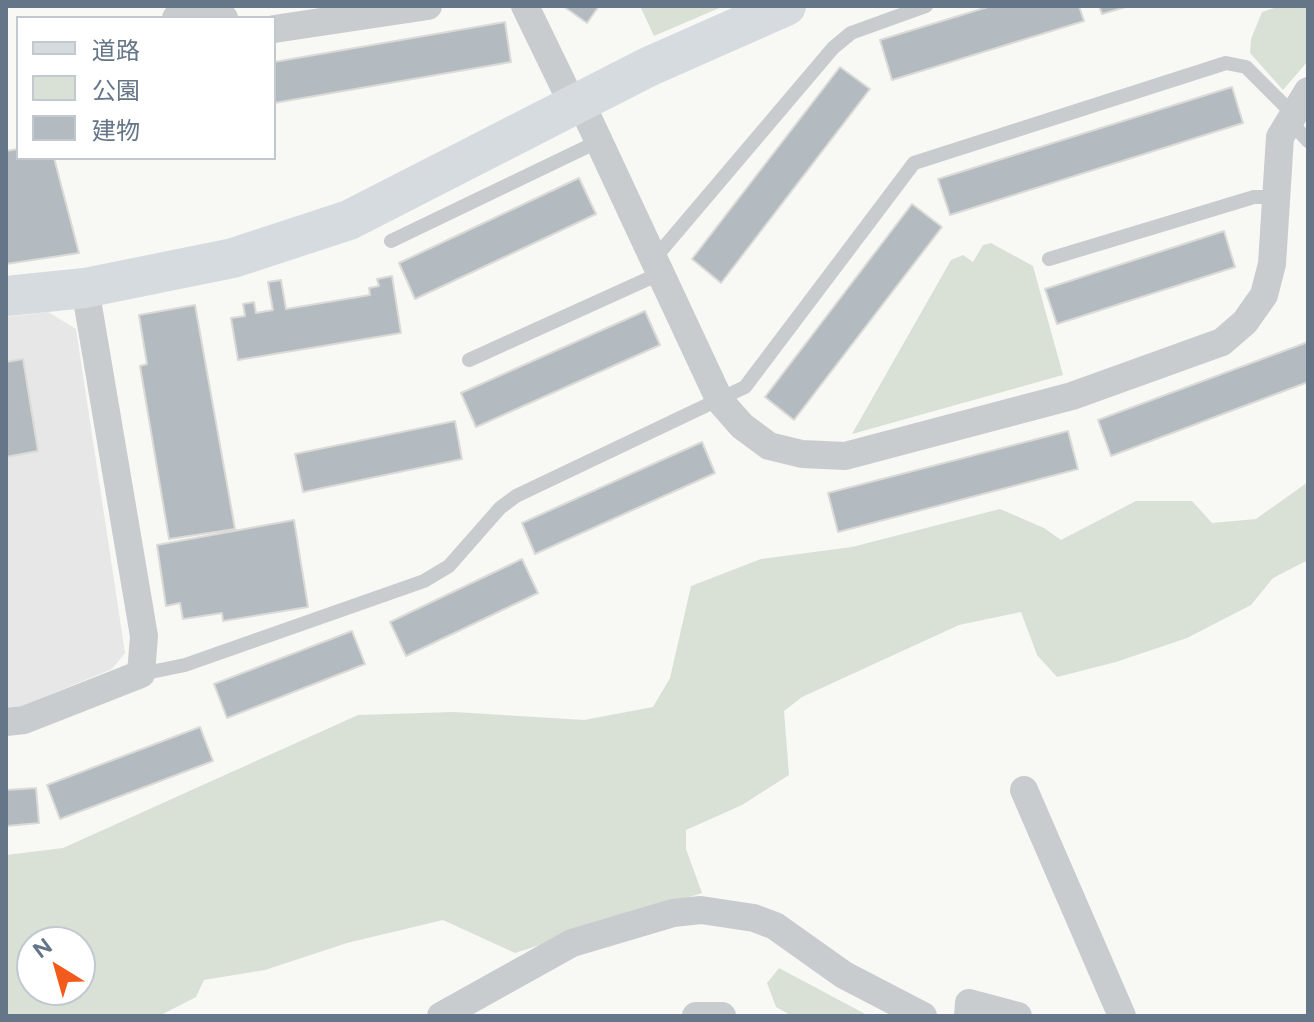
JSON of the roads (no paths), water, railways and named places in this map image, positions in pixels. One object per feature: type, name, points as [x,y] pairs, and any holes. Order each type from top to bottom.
[{"type":"street","points":[[525,6],[599,141],[720,401],[742,426],[769,446],[802,454],[845,456],[1072,396],[1222,342],[1245,322],[1264,295],[1272,264],[1280,137],[1300,117]]},
{"type":"street","points":[[6,296],[85,288],[233,258],[349,220],[577,103],[785,6]]},
{"type":"street","points":[[286,20],[416,7]]},
{"type":"street","points":[[186,16],[212,11],[221,16]]},
{"type":"street","points":[[6,722],[24,720],[141,674],[144,636],[85,288]]},
{"type":"street","points":[[1024,790],[1122,1016]]},
{"type":"street","points":[[441,1016],[572,943],[673,913],[701,910],[754,918],[775,926],[844,975],[923,1016]]},
{"type":"street","points":[[968,1016],[969,1003],[1018,1016]]},
{"type":"street","points":[[696,1016],[722,1016]]},
{"type":"lane","points":[[469,360],[658,266],[833,48],[851,33],[926,6]]},
{"type":"lane","points":[[141,674],[185,665],[424,581],[449,566],[500,508],[516,496],[745,387],[914,163],[1226,63],[1237,62],[1252,71],[1300,117]]},
{"type":"lane","points":[[391,241],[599,141]]},
{"type":"lane","points":[[1049,259],[1254,197],[1276,197]]}]
